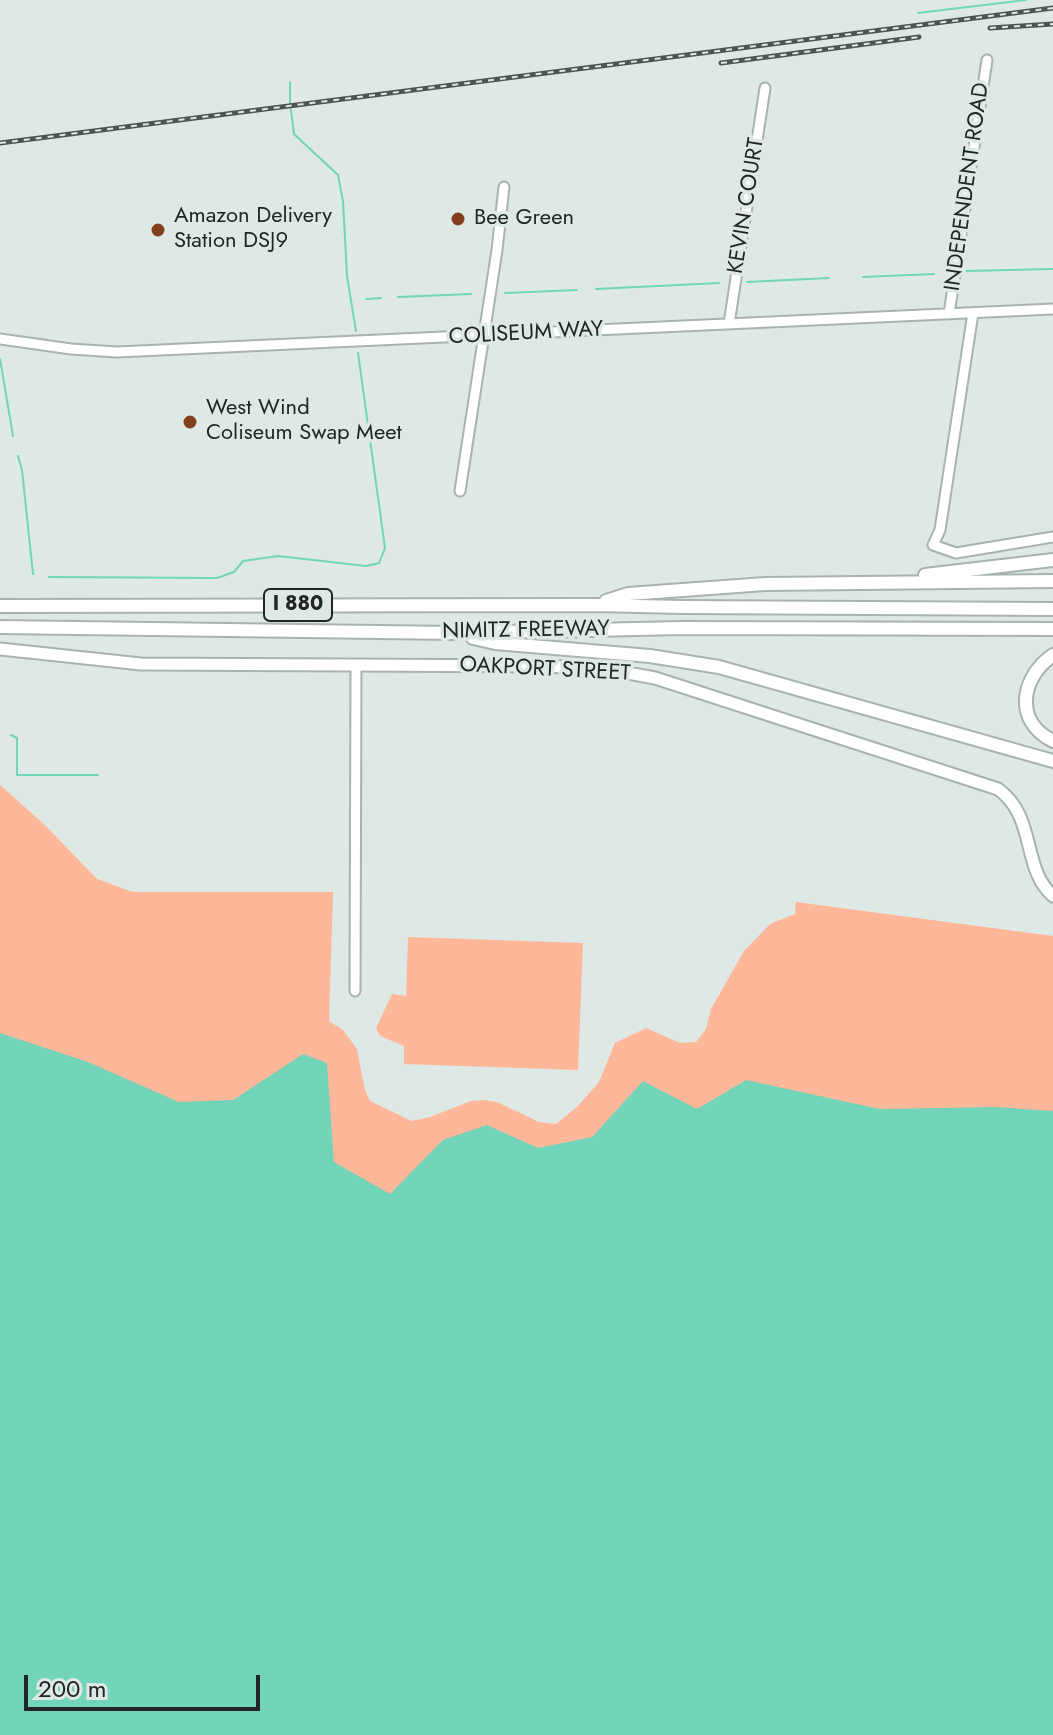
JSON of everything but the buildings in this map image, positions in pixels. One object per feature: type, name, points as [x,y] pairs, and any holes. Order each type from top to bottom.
[{"type":"highway","points":[[894,581],[1053,560]]},
{"type":"highway","points":[[596,605],[628,594],[765,584],[1053,581]]},
{"type":"highway","name":"NIMITZ FREEWAY","points":[[0,606],[596,605],[1053,609]]},
{"type":"highway","name":"NIMITZ FREEWAY","points":[[0,627],[454,633],[682,628],[1053,629]]},
{"type":"highway","points":[[454,633],[495,643],[650,656],[719,667],[1053,761]]},
{"type":"highway","points":[[1053,655],[1038,666],[1026,694],[1027,709],[1034,726],[1053,741]]},
{"type":"main road","name":"OAKPORT STREET","points":[[0,649],[141,664],[550,666],[637,674],[988,784],[1009,797],[1017,807],[1042,882],[1053,896]]},
{"type":"street","name":"INDEPENDENT ROAD","points":[[949,314],[987,60]]},
{"type":"street","name":"KEVIN COURT","points":[[729,324],[765,88]]},
{"type":"street","points":[[460,491],[504,187]]},
{"type":"street","name":"COLISEUM WAY","points":[[0,339],[117,352],[1053,309]]},
{"type":"street","name":"INDEPENDENT ROAD","points":[[973,313],[940,530],[933,545],[956,553],[1053,537]]},
{"type":"street","points":[[355,991],[356,665]]},
{"type":"shaded area","points":[[0,785],[45,825],[97,879],[133,892],[333,892],[329,1021],[343,1030],[357,1049],[370,1101],[412,1121],[471,1101],[483,1100],[497,1102],[539,1122],[556,1124],[577,1107],[599,1082],[615,1043],[646,1028],[680,1043],[696,1042],[706,1029],[711,1009],[744,951],[770,924],[795,914],[796,902],[1053,936],[1053,1735],[0,1735]]},
{"type":"shaded area","points":[[408,937],[583,943],[578,1070],[404,1064],[404,1046],[380,1036],[376,1028],[392,994],[406,996]]},
{"type":"shaded area","points":[[0,1033],[88,1062],[179,1102],[233,1100],[303,1054],[327,1063],[334,1162],[390,1194],[443,1140],[487,1125],[538,1148],[592,1137],[643,1081],[697,1109],[746,1080],[880,1109],[997,1107],[1053,1111],[1053,1735],[0,1735]]},
{"type":"waterway","points":[[918,13],[1026,0]]},
{"type":"waterway","points":[[290,82],[294,134],[338,175],[343,201],[347,276],[356,331]]},
{"type":"waterway","points":[[966,271],[1053,269]]},
{"type":"waterway","points":[[863,277],[934,274]]},
{"type":"waterway","points":[[747,282],[829,278]]},
{"type":"waterway","points":[[596,289],[719,283]]},
{"type":"waterway","points":[[505,293],[577,290]]},
{"type":"waterway","points":[[398,297],[471,294]]},
{"type":"waterway","points":[[366,299],[381,298]]},
{"type":"waterway","points":[[49,577],[217,578],[234,572],[243,561],[278,556],[366,566],[379,563],[385,548],[358,353]]},
{"type":"waterway","points":[[0,359],[13,436]]},
{"type":"waterway","points":[[18,456],[33,574]]},
{"type":"waterway","points":[[11,735],[17,738],[17,775],[98,775]]},
{"type":"railway","points":[[0,143],[1053,8]]},
{"type":"railway","points":[[990,28],[1053,24]]},
{"type":"railway","points":[[721,63],[919,37]]},
{"type":"place","name":"Bee Green","points":[[458,219]]},
{"type":"place","name":"Amazon Delivery Station DSJ9","points":[[158,230]]},
{"type":"place","name":"West Wind Coliseum Swap Meet","points":[[190,422]]}]
